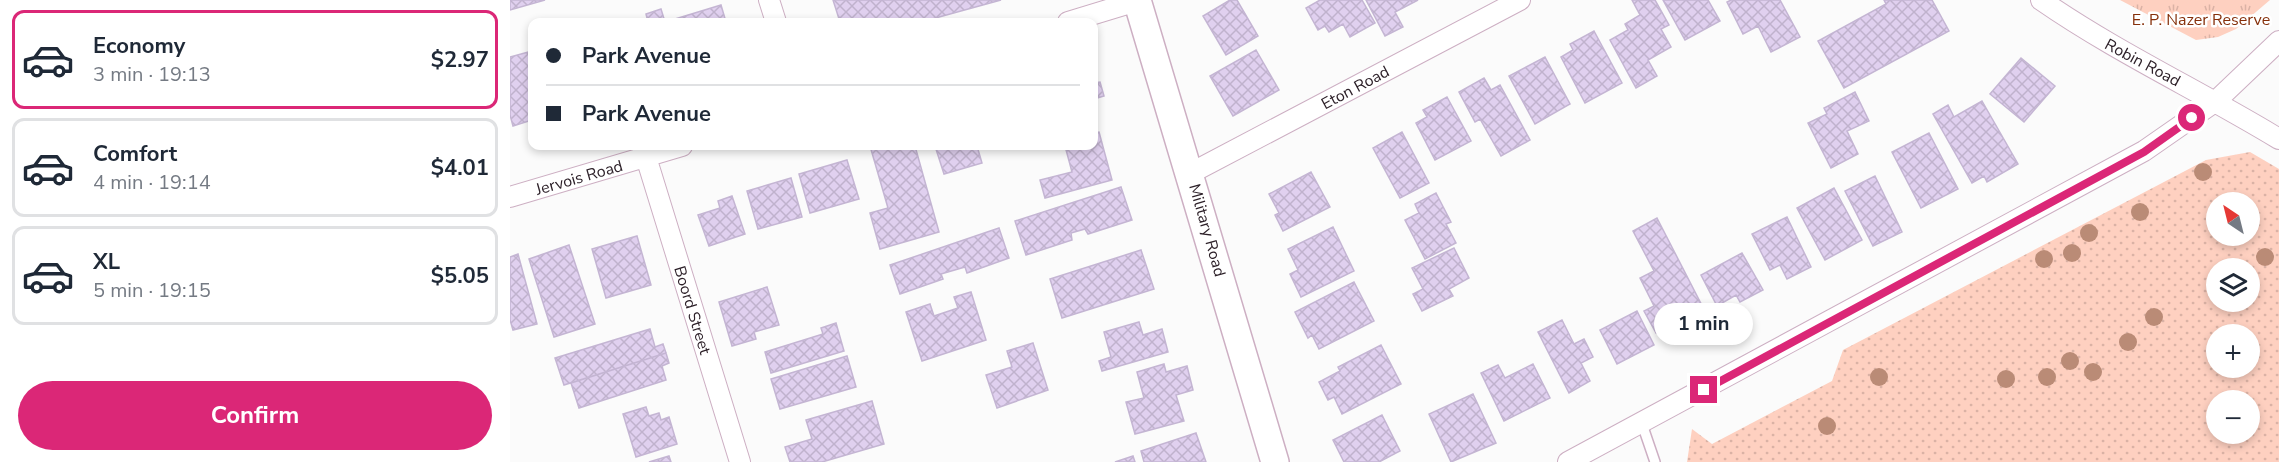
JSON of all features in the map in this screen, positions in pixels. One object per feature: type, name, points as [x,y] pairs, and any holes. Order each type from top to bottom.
[{"type":"main road","name":"Military Road","points":[[1137,0],[1191,173],[1275,462]]},
{"type":"street","points":[[770,0],[775,18]]},
{"type":"street","points":[[1081,18],[1137,0]]},
{"type":"street","name":"Eton Road","points":[[1191,173],[1520,0]]},
{"type":"street","name":"Robin Road","points":[[2041,0],[2089,34],[2216,101],[2279,139]]},
{"type":"street","points":[[1570,462],[2144,152],[2216,101],[2279,41]]},
{"type":"street","name":"Jervois Road","points":[[510,197],[669,150]]},
{"type":"street","name":"Boord Street","points":[[646,157],[740,462]]},
{"type":"lane","points":[[1642,424],[1655,462]]},
{"type":"green space","name":"E. P. Nazer Reserve","points":[[2120,0],[2270,0],[2236,29],[2218,37],[2196,40]]},
{"type":"green space","points":[[2250,152],[2279,169],[2279,462],[1687,462],[1692,429],[1712,444],[1832,381],[1843,350],[2206,160]]},
{"type":"building","points":[[510,0],[545,0],[510,10]]},
{"type":"building","points":[[833,0],[1001,0],[936,18],[839,18]]},
{"type":"building","points":[[1230,0],[1237,0],[1258,36],[1226,55],[1203,16]]},
{"type":"building","points":[[1320,0],[1362,0],[1375,23],[1350,37],[1343,24],[1329,32],[1325,26],[1318,30],[1306,8]]},
{"type":"building","points":[[1366,0],[1418,0],[1395,12],[1403,27],[1385,36]]},
{"type":"building","points":[[1632,0],[1655,0],[1669,25],[1661,29],[1671,47],[1648,60],[1657,76],[1636,88],[1610,40],[1628,30],[1625,24],[1640,15]]},
{"type":"building","points":[[1663,0],[1708,0],[1720,21],[1685,40]]},
{"type":"building","points":[[1731,0],[1780,0],[1800,37],[1771,52],[1758,26],[1743,34],[1727,2]]},
{"type":"building","points":[[1884,0],[1932,0],[1949,31],[1844,88],[1818,41],[1886,4]]},
{"type":"building","points":[[721,5],[725,18],[678,18]]},
{"type":"building","points":[[661,9],[664,18],[647,18],[646,14]]},
{"type":"building","points":[[1594,31],[1622,83],[1585,103],[1561,57],[1573,50],[1570,44]]},
{"type":"building","points":[[1256,50],[1279,90],[1233,116],[1210,76]]},
{"type":"building","points":[[528,52],[528,121],[513,126],[510,115],[510,57]]},
{"type":"building","points":[[1545,57],[1570,104],[1535,124],[1509,76]]},
{"type":"building","points":[[2021,58],[2055,86],[2024,122],[1990,94]]},
{"type":"building","points":[[1484,78],[1491,90],[1500,85],[1530,140],[1501,156],[1480,119],[1475,122],[1459,92]]},
{"type":"building","points":[[1098,82],[1100,82],[1104,96],[1098,98]]},
{"type":"building","points":[[1855,92],[1869,121],[1847,131],[1858,154],[1831,168],[1808,123],[1827,114],[1824,108]]},
{"type":"building","points":[[1447,97],[1471,141],[1435,160],[1416,123],[1427,117],[1423,110]]},
{"type":"building","points":[[1982,101],[2018,164],[1987,182],[1984,176],[1972,183],[1933,114],[1948,105],[1954,117]]},
{"type":"building","points":[[1098,132],[1112,180],[1045,198],[1040,180],[1072,172],[1066,150],[1098,150]]},
{"type":"building","points":[[1402,132],[1429,183],[1400,198],[1373,148]]},
{"type":"building","points":[[1929,133],[1958,189],[1921,208],[1892,152]]},
{"type":"building","points":[[871,150],[916,150],[939,232],[880,249],[870,213],[888,208]]},
{"type":"building","points":[[936,150],[978,150],[982,163],[944,174]]},
{"type":"building","points":[[847,160],[859,199],[810,213],[799,174]]},
{"type":"building","points":[[1311,172],[1330,207],[1283,231],[1275,215],[1279,213],[1269,194]]},
{"type":"building","points":[[1875,176],[1902,232],[1873,246],[1845,191]]},
{"type":"building","points":[[791,178],[802,217],[758,229],[747,191]]},
{"type":"building","points":[[1121,187],[1132,220],[1088,234],[1085,229],[1071,233],[1072,240],[1026,255],[1015,221]]},
{"type":"building","points":[[1834,188],[1862,240],[1825,260],[1797,208]]},
{"type":"building","points":[[1436,193],[1451,222],[1446,224],[1456,243],[1425,259],[1405,220],[1419,213],[1415,204]]},
{"type":"building","points":[[732,196],[745,234],[709,246],[698,215],[720,208],[718,201]]},
{"type":"building","points":[[1787,217],[1811,267],[1787,279],[1780,265],[1770,270],[1752,234]]},
{"type":"building","points":[[1657,218],[1713,327],[1688,340],[1673,338],[1667,326],[1656,333],[1644,311],[1654,306],[1640,278],[1654,271],[1633,231]]},
{"type":"building","points":[[1333,227],[1354,271],[1301,297],[1290,274],[1298,270],[1288,249]]},
{"type":"building","points":[[999,228],[1009,258],[967,273],[965,267],[941,274],[943,279],[900,294],[890,265]]},
{"type":"building","points":[[637,236],[651,285],[606,298],[592,249]]},
{"type":"building","points":[[569,245],[595,324],[554,337],[529,259]]},
{"type":"building","points":[[1454,248],[1469,278],[1449,289],[1453,296],[1422,311],[1413,294],[1423,289],[1412,268]]},
{"type":"building","points":[[1141,250],[1154,289],[1062,318],[1050,279]]},
{"type":"building","points":[[1742,253],[1763,290],[1740,302],[1736,295],[1717,306],[1701,275]]},
{"type":"building","points":[[518,254],[537,324],[513,330],[510,320],[510,257]]},
{"type":"building","points":[[1354,282],[1374,321],[1319,349],[1312,335],[1308,338],[1295,312]]},
{"type":"building","points":[[767,287],[779,325],[754,332],[756,339],[732,346],[719,302]]},
{"type":"building","points":[[971,292],[986,340],[922,361],[906,312],[930,304],[934,316],[958,308],[954,297]]},
{"type":"building","points":[[1637,311],[1654,345],[1617,364],[1600,330]]},
{"type":"building","points":[[1562,320],[1574,344],[1584,339],[1593,357],[1581,363],[1590,381],[1569,393],[1538,332]]},
{"type":"building","points":[[1139,322],[1143,335],[1162,329],[1168,352],[1102,371],[1099,361],[1111,357],[1104,332]]},
{"type":"building","points":[[836,323],[844,351],[771,373],[765,352],[823,334],[821,328]]},
{"type":"building","points":[[650,329],[655,347],[663,344],[666,353],[564,385],[555,358]]},
{"type":"building","points":[[1033,343],[1048,390],[997,408],[986,375],[1012,367],[1007,351]]},
{"type":"building","points":[[1381,345],[1401,384],[1342,414],[1334,397],[1328,400],[1319,382],[1340,371],[1338,367]]},
{"type":"building","points":[[666,353],[669,363],[662,366],[666,380],[579,408],[571,383]]},
{"type":"building","points":[[847,356],[856,387],[780,409],[771,379]]},
{"type":"building","points":[[1164,364],[1166,372],[1187,366],[1193,390],[1176,395],[1184,421],[1135,434],[1126,402],[1144,398],[1137,372]]},
{"type":"building","points":[[1533,364],[1550,398],[1504,421],[1481,373],[1498,365],[1505,378]]},
{"type":"building","points":[[1473,394],[1496,443],[1451,462],[1429,414]]},
{"type":"building","points":[[872,401],[884,444],[822,462],[790,462],[785,447],[812,439],[806,420]]},
{"type":"building","points":[[646,407],[649,416],[659,413],[661,420],[669,417],[677,444],[636,457],[623,414]]},
{"type":"building","points":[[1382,415],[1400,451],[1379,462],[1344,462],[1333,440]]},
{"type":"building","points":[[1196,433],[1206,462],[1144,462],[1141,451]]},
{"type":"building","points":[[669,456],[671,462],[649,462]]},
{"type":"building","points":[[1133,456],[1135,462],[1115,462]]},
{"type":"route","points":[[1704,390],[2144,152],[2192,118]]}]
